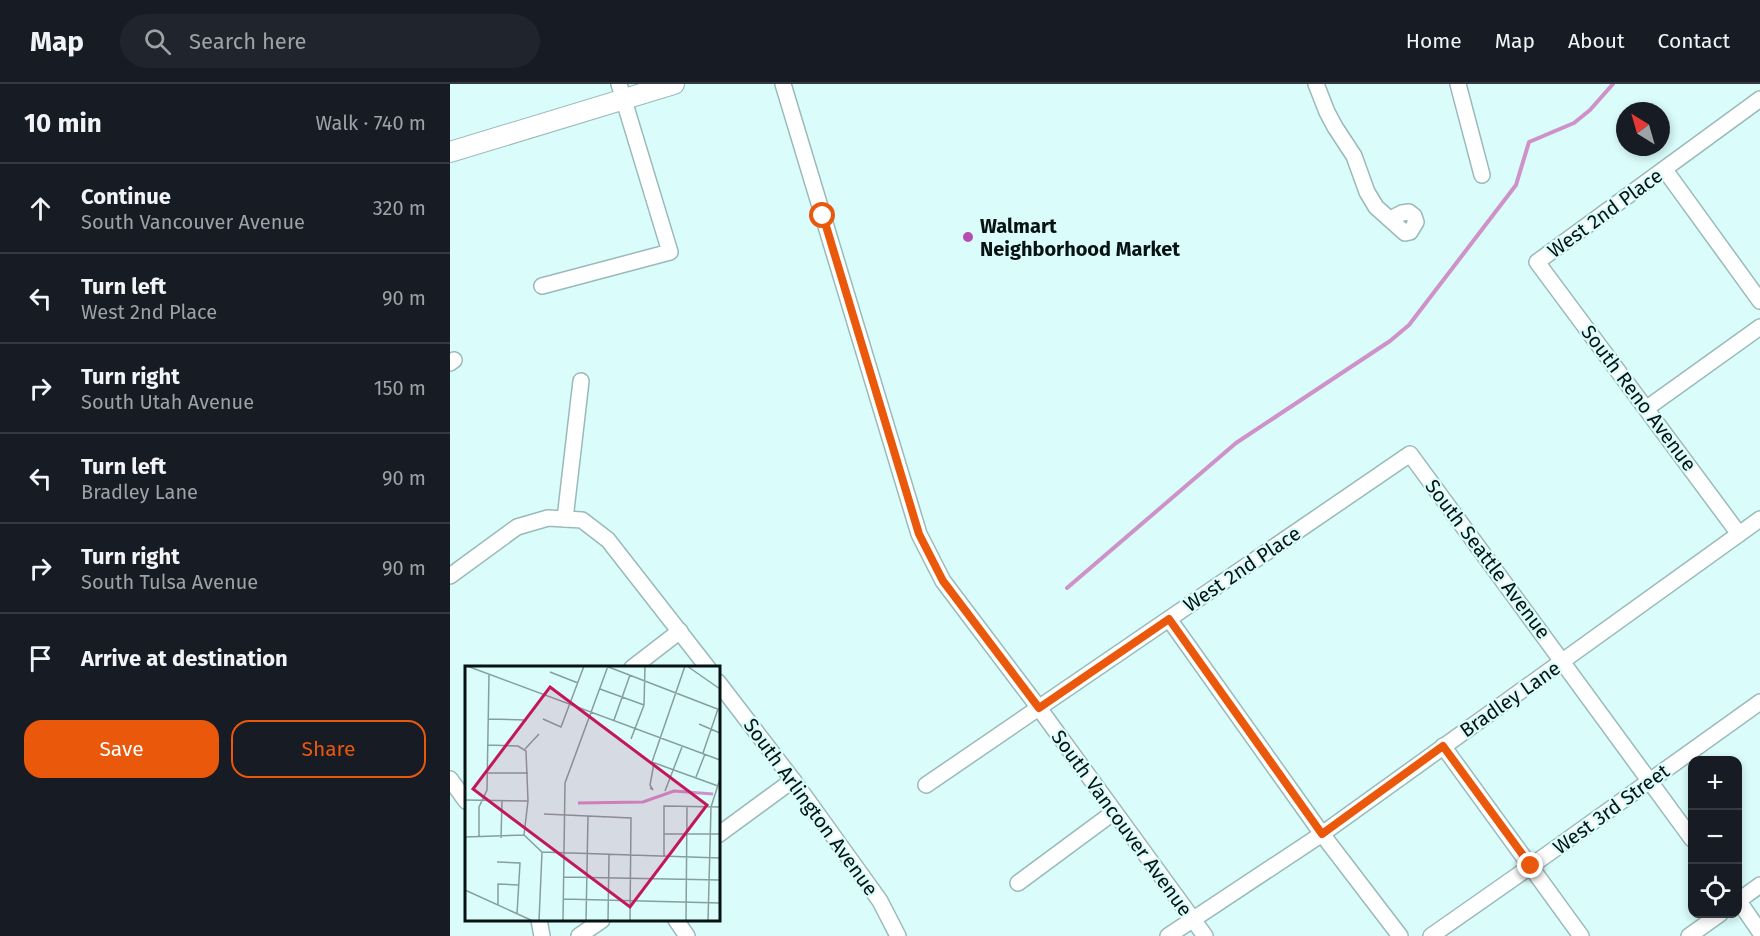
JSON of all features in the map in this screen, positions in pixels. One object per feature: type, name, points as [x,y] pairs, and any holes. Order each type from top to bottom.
[{"type":"main road","points":[[450,152],[621,92],[674,84]]},
{"type":"street","name":"South Vancouver Avenue","points":[[783,84],[919,534],[943,581],[1039,708],[1205,936]]},
{"type":"street","points":[[1316,84],[1331,120],[1354,156],[1367,192],[1376,207],[1390,219]]},
{"type":"street","points":[[1458,84],[1482,175]]},
{"type":"street","points":[[542,286],[670,252],[621,92]]},
{"type":"street","name":"West 2nd Place","points":[[1538,262],[1760,99]]},
{"type":"street","points":[[1665,170],[1760,301]]},
{"type":"street","name":"South Reno Avenue","points":[[1538,262],[1739,534]]},
{"type":"street","points":[[1647,408],[1760,327]]},
{"type":"street","points":[[566,519],[581,381]]},
{"type":"street","name":"West 2nd Place","points":[[926,785],[1410,454]]},
{"type":"street","name":"South Seattle Avenue","points":[[1410,454],[1564,661],[1688,833]]},
{"type":"street","points":[[450,576],[517,527],[548,518],[582,520],[608,540],[706,666]]},
{"type":"street","name":"Bradley Lane","points":[[1168,936],[1322,834],[1760,519]]},
{"type":"street","points":[[1169,619],[1322,834],[1400,936]]},
{"type":"street","points":[[635,666],[680,631]]},
{"type":"street","name":"South Arlington Avenue","points":[[720,685],[793,780],[880,902],[898,936]]},
{"type":"street","name":"West 3rd Street","points":[[1431,936],[1760,702]]},
{"type":"street","points":[[1443,746],[1581,936]]},
{"type":"street","points":[[450,779],[465,796]]},
{"type":"street","points":[[720,834],[793,780]]},
{"type":"street","points":[[1018,883],[1114,812]]},
{"type":"street","points":[[1742,898],[1760,885]]},
{"type":"street","points":[[1742,907],[1760,932]]},
{"type":"street","points":[[1689,936],[1714,918]]},
{"type":"street","points":[[539,921],[542,936]]},
{"type":"street","points":[[579,936],[601,921]]},
{"type":"street","points":[[677,921],[687,936]]},
{"type":"waterway","points":[[1067,588],[1236,443],[1390,341],[1409,325],[1516,185],[1529,142],[1574,123],[1590,110],[1613,84]]},
{"type":"place","name":"Walmart Neighborhood Market","points":[[968,237]]},
{"type":"route","points":[[823,216],[919,534],[943,581],[1039,708],[1169,619],[1322,834],[1443,746],[1531,866]]}]
